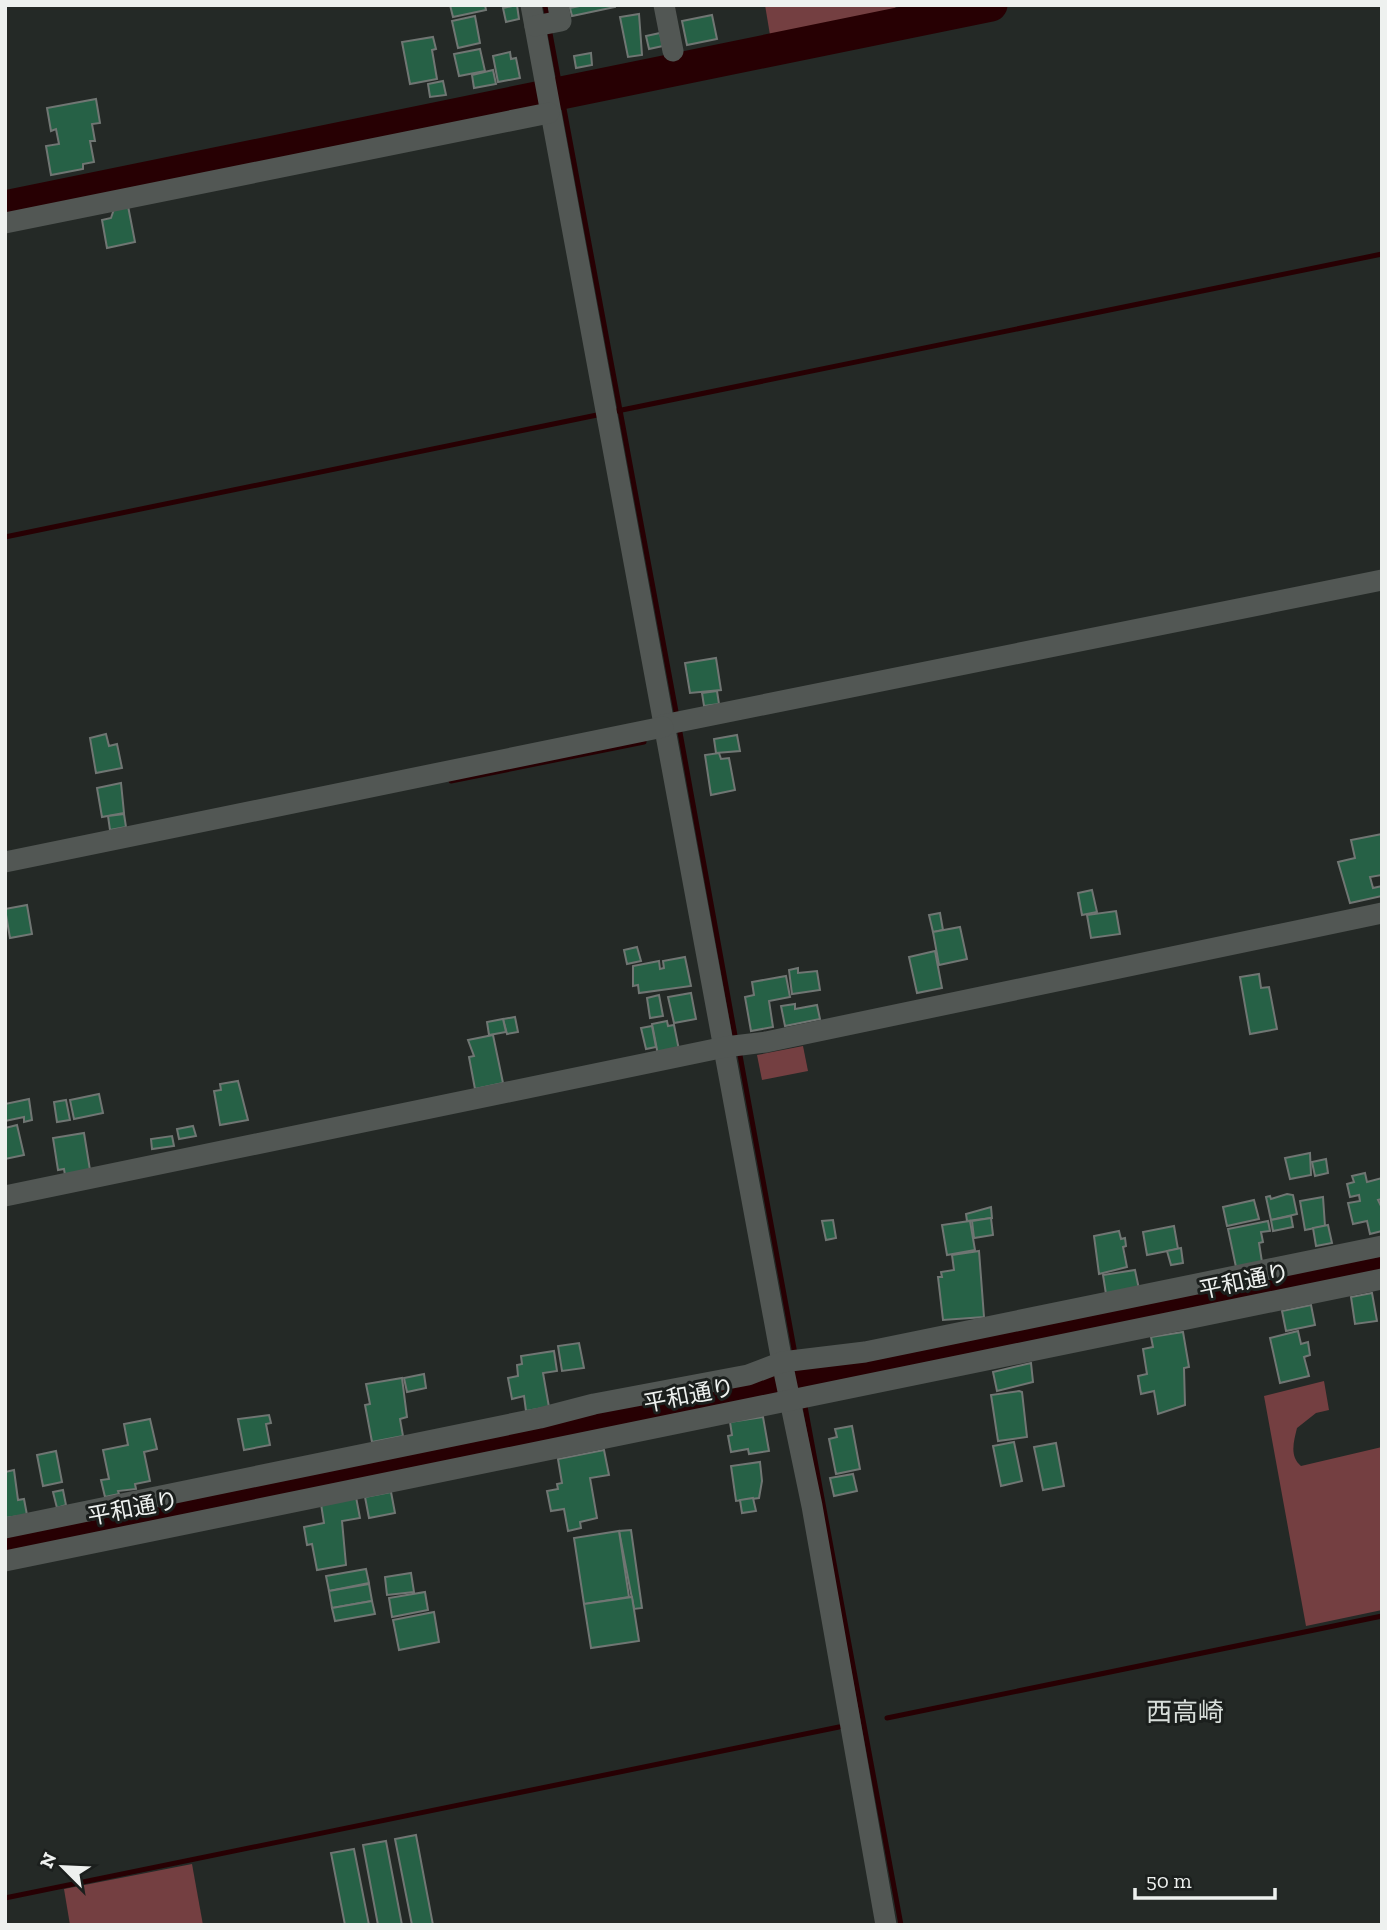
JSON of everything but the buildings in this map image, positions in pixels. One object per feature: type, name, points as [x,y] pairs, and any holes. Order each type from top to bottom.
[{"type":"street","points":[[664,5],[673,51]]},
{"type":"street","points":[[544,17],[548,102],[733,1046],[886,1925]]},
{"type":"street","points":[[5,223],[548,102]]},
{"type":"street","points":[[5,862],[1382,580]]},
{"type":"street","points":[[5,1196],[1382,913]]},
{"type":"street","points":[[5,1528],[540,1418],[594,1404],[748,1375],[790,1362],[877,1350],[1382,1246]]},
{"type":"street","name":"平和通り","points":[[5,1561],[1382,1279]]},
{"type":"shaded area","points":[[765,5],[895,5],[897,15],[771,41]]},
{"type":"shaded area","points":[[803,1046],[808,1071],[762,1080],[757,1055]]},
{"type":"shaded area","points":[[1324,1381],[1329,1410],[1316,1413],[1297,1428],[1295,1458],[1301,1466],[1382,1447],[1382,1610],[1306,1626],[1264,1396]]},
{"type":"shaded area","points":[[192,1864],[203,1925],[70,1925],[64,1889]]},
{"type":"waterway","points":[[545,5],[548,19]]},
{"type":"waterway","points":[[5,207],[991,5]]},
{"type":"waterway","points":[[549,28],[677,717]]},
{"type":"waterway","points":[[617,411],[1382,254]]},
{"type":"waterway","points":[[5,537],[597,415]]},
{"type":"waterway","points":[[679,727],[736,1041]]},
{"type":"waterway","points":[[451,781],[644,742]]},
{"type":"waterway","points":[[739,1050],[795,1354]]},
{"type":"waterway","points":[[5,1542],[1382,1260]]},
{"type":"waterway","points":[[797,1363],[802,1392]]},
{"type":"waterway","points":[[804,1401],[901,1925]]},
{"type":"waterway","points":[[887,1718],[1382,1616]]},
{"type":"waterway","points":[[5,1898],[839,1727]]},
{"type":"district","name":"西高崎","points":[[1185,1712]]}]
